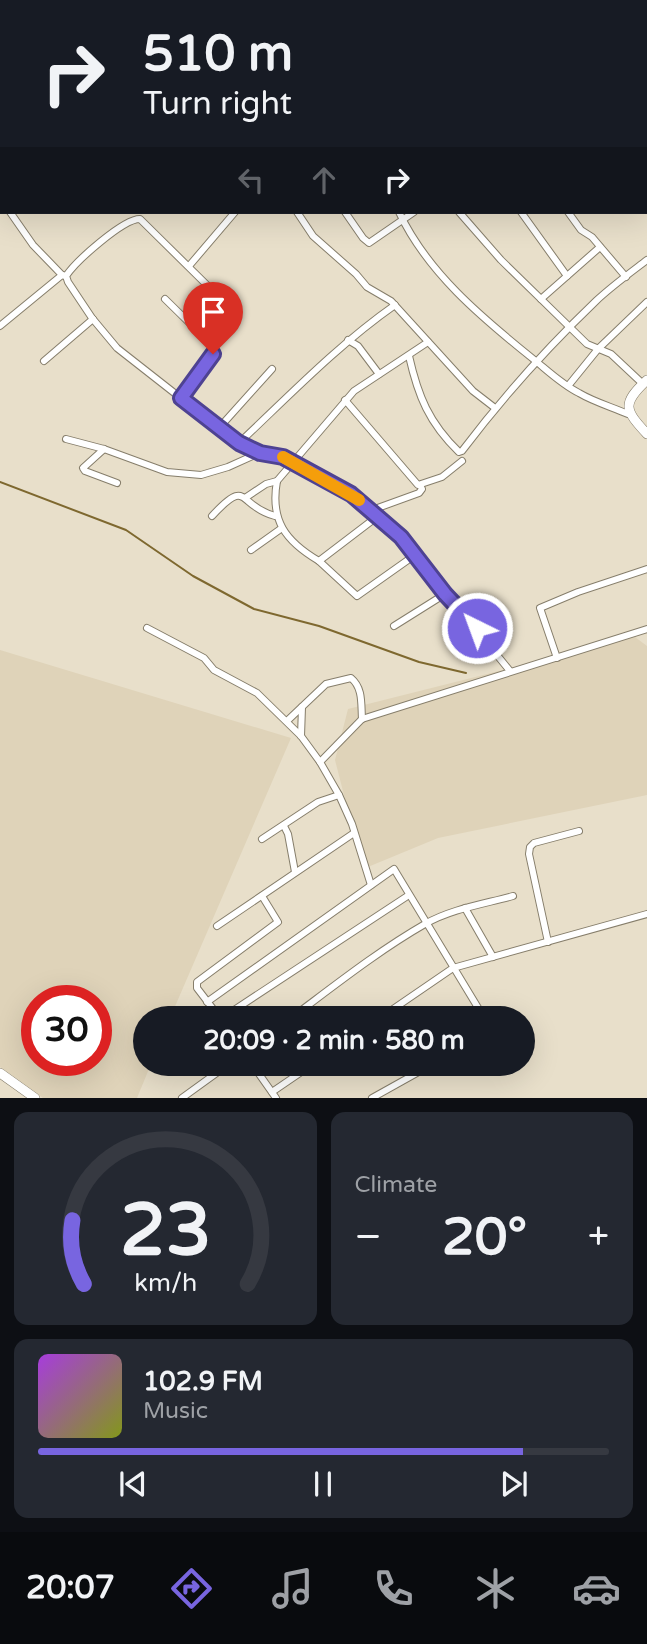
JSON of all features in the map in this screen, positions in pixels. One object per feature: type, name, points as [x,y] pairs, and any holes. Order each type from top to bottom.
[{"type":"street","points":[[11,214],[33,245],[64,275],[93,319],[117,348],[239,443],[292,463],[351,494],[372,510],[401,537],[510,671]]},
{"type":"street","points":[[189,266],[232,214]]},
{"type":"street","points":[[298,214],[313,236],[367,287],[396,306],[473,391],[495,408]]},
{"type":"street","points":[[346,214],[369,243],[412,214]]},
{"type":"street","points":[[400,214],[450,286],[568,386],[580,394],[628,414],[647,434]]},
{"type":"street","points":[[460,214],[501,260],[587,344],[611,354],[645,382],[631,396],[628,414]]},
{"type":"street","points":[[522,214],[567,276]]},
{"type":"street","points":[[569,214],[580,230],[592,237],[626,277]]},
{"type":"street","points":[[0,327],[118,228],[136,219],[140,219],[216,294]]},
{"type":"street","points":[[541,299],[600,247]]},
{"type":"street","points":[[409,356],[415,386],[430,419],[459,452],[495,408],[598,299],[647,260]]},
{"type":"street","points":[[165,299],[215,348],[181,398]]},
{"type":"street","points":[[568,386],[598,349],[647,302]]},
{"type":"street","points":[[239,443],[348,340],[396,306]]},
{"type":"street","points":[[44,361],[93,319]]},
{"type":"street","points":[[348,340],[358,346],[379,374]]},
{"type":"street","points":[[415,555],[356,596],[319,561],[296,544],[282,528],[275,516],[274,497],[277,481],[345,400],[354,391],[428,342]]},
{"type":"street","points":[[219,428],[272,369]]},
{"type":"street","points":[[345,400],[422,489],[419,493],[372,510]]},
{"type":"street","points":[[66,439],[104,449],[167,472],[201,475],[260,453]]},
{"type":"street","points":[[104,449],[83,468],[117,483]]},
{"type":"street","points":[[420,485],[442,477],[462,461]]},
{"type":"street","points":[[245,498],[266,484],[277,481]]},
{"type":"street","points":[[212,516],[235,495],[245,498],[262,512],[275,516]]},
{"type":"street","points":[[319,561],[378,516]]},
{"type":"street","points":[[251,550],[282,528]]},
{"type":"street","points":[[557,658],[540,608],[647,569]]},
{"type":"street","points":[[394,626],[445,594]]},
{"type":"street","points":[[147,628],[204,658],[214,670],[257,693],[301,737],[320,762],[339,795],[371,885]]},
{"type":"street","points":[[320,762],[362,719],[647,629]]},
{"type":"street","points":[[287,721],[326,684],[351,678],[360,691],[362,719]]},
{"type":"street","points":[[301,737],[302,707]]},
{"type":"street","points":[[262,839],[318,802],[339,795]]},
{"type":"street","points":[[285,826],[295,872]]},
{"type":"street","points":[[548,942],[529,854],[530,847],[534,843],[579,831]]},
{"type":"street","points":[[217,926],[354,833]]},
{"type":"street","points":[[207,1002],[394,869],[478,1006]]},
{"type":"street","points":[[239,1006],[409,895]]},
{"type":"street","points":[[210,1006],[197,988],[197,982],[278,922],[262,896]]},
{"type":"street","points":[[308,1006],[426,923],[465,908],[513,896]]},
{"type":"street","points":[[465,908],[494,957]]},
{"type":"street","points":[[398,1006],[453,968],[647,914]]},
{"type":"street","points":[[0,1073],[35,1098]]},
{"type":"street","points":[[182,1098],[212,1076]]},
{"type":"street","points":[[261,1076],[274,1095],[298,1076]]},
{"type":"street","points":[[372,1098],[411,1076]]},
{"type":"shaded area","points":[[635,637],[647,646],[647,795],[438,838],[363,869],[335,760],[348,709]]},
{"type":"shaded area","points":[[0,650],[291,738],[175,1006],[133,1006],[133,1076],[146,1076],[137,1098],[43,1098],[0,1067]]},
{"type":"waterway","points":[[0,482],[126,530],[193,576],[254,609],[319,626],[419,662],[466,673]]},
{"type":"slow traffic","points":[[283,457],[359,500]]},
{"type":"route","points":[[213,354],[181,398],[239,443],[260,453],[283,457],[351,494],[372,510],[401,537],[445,594],[477,628]]}]
